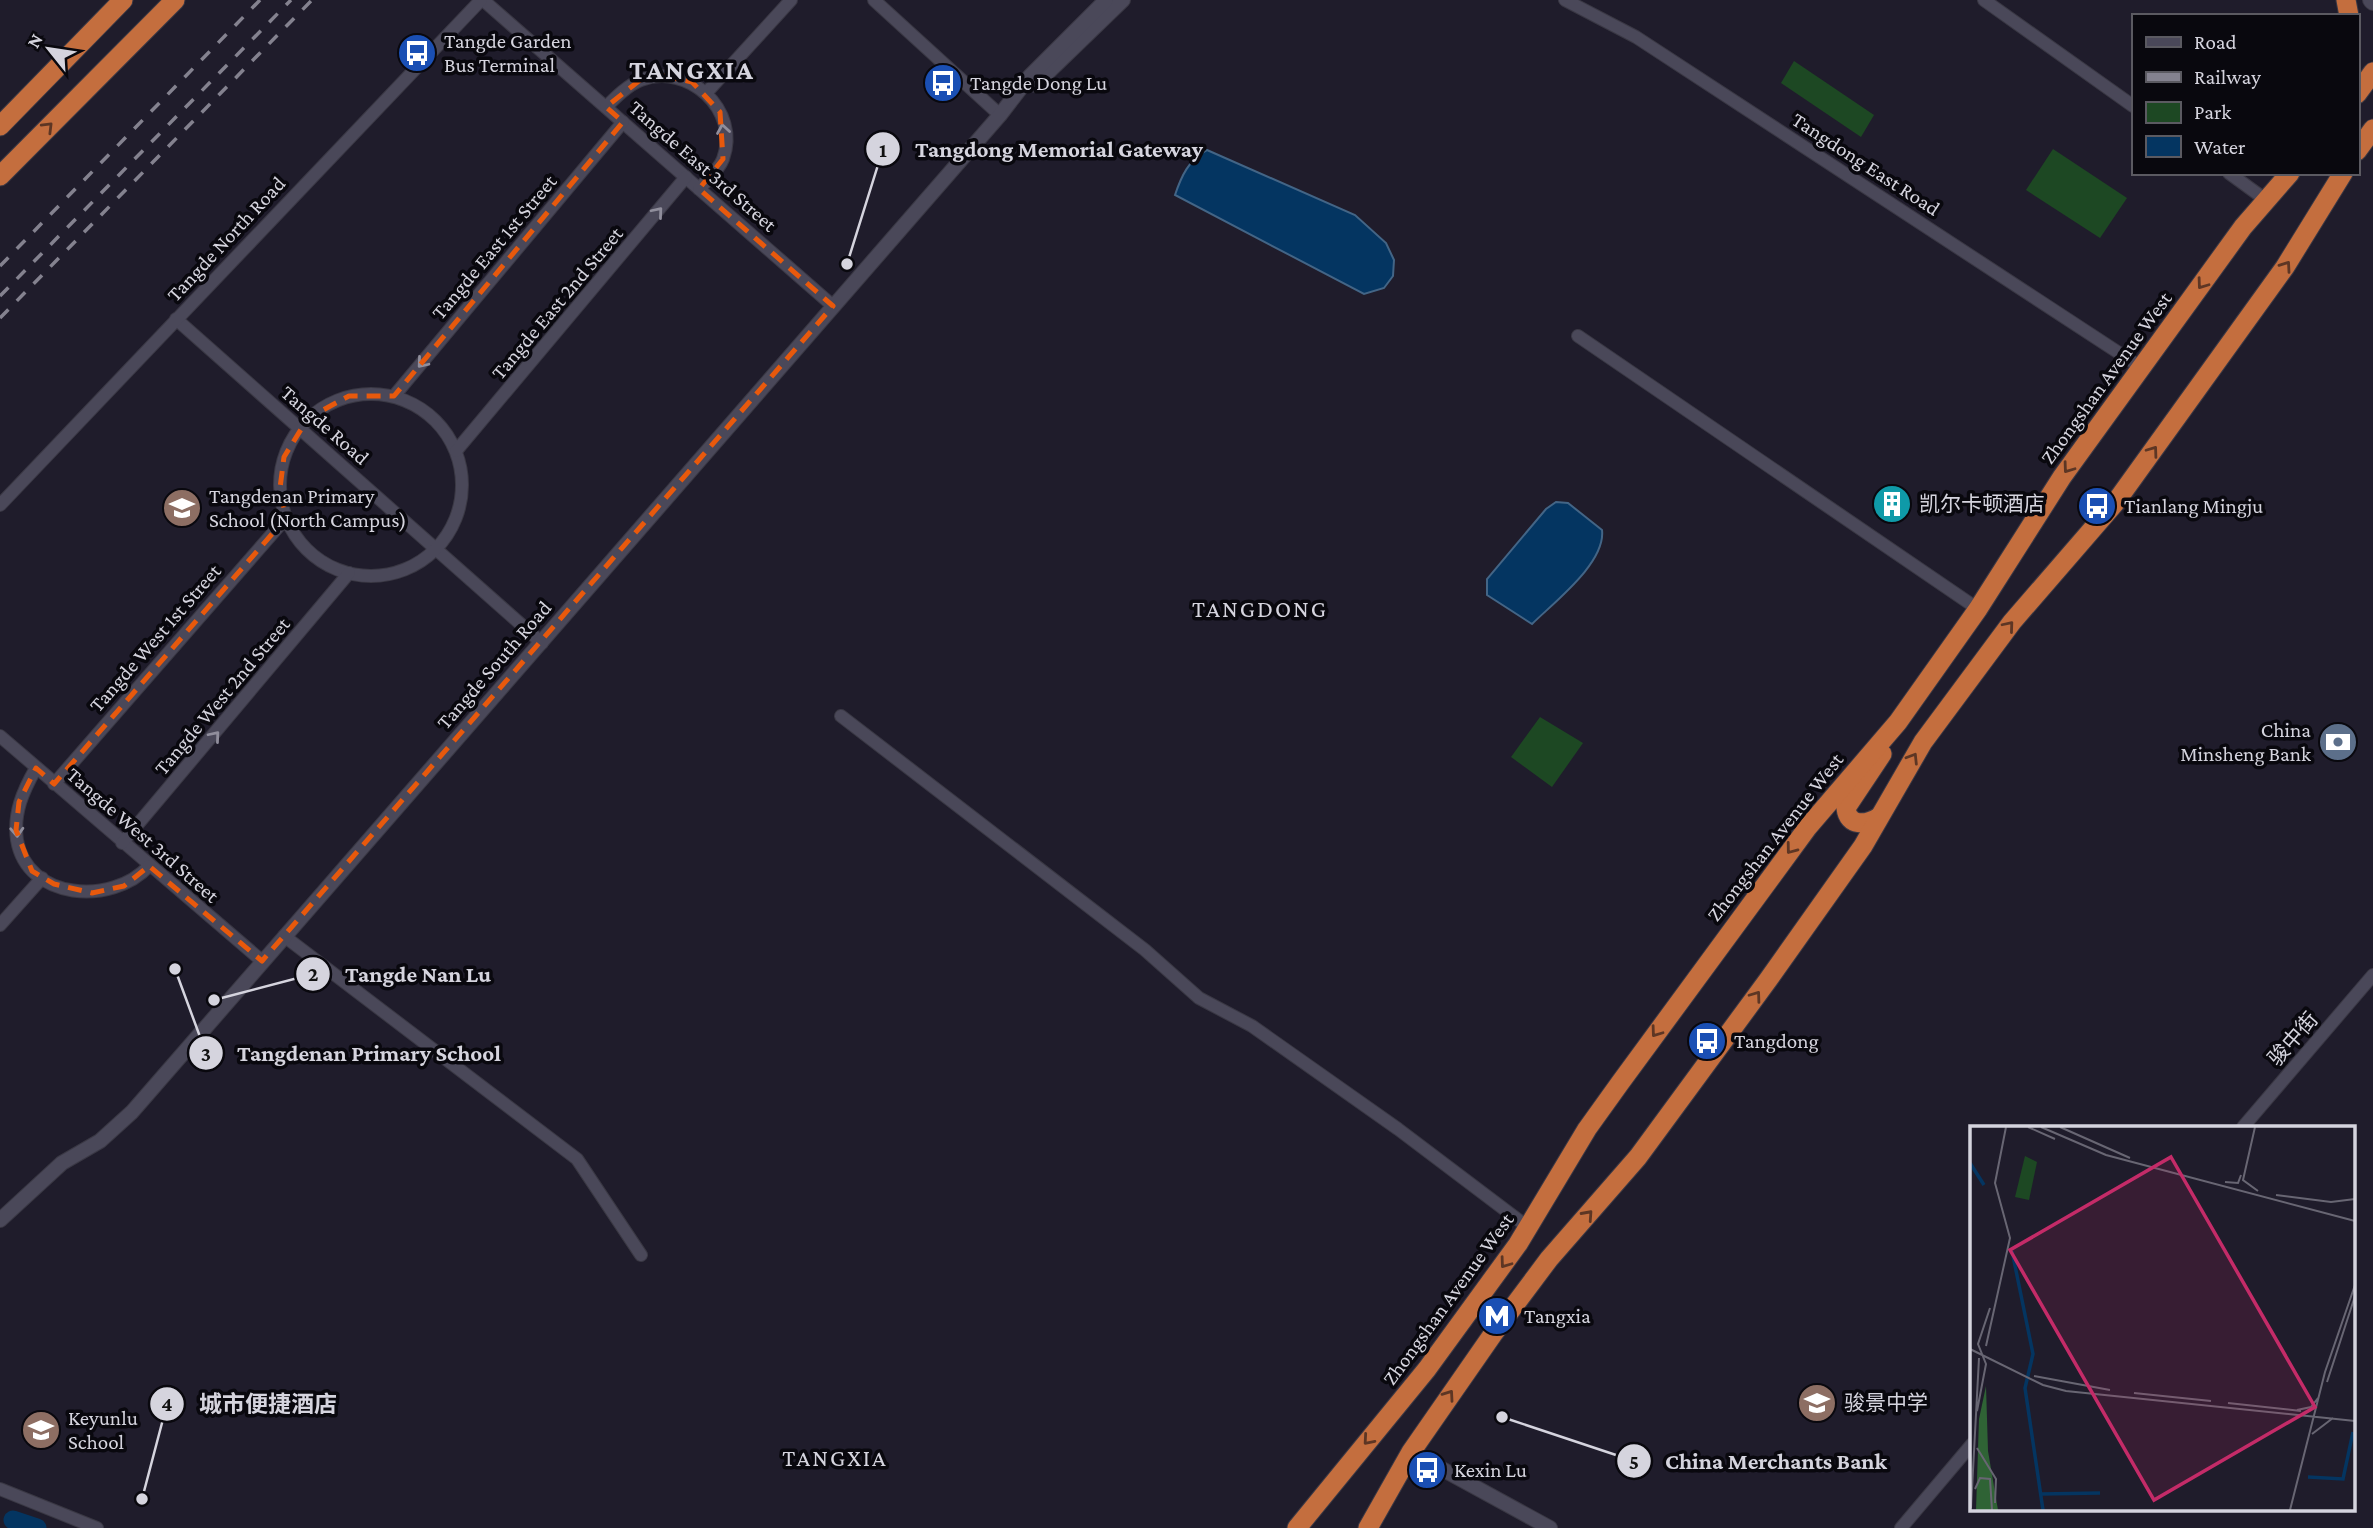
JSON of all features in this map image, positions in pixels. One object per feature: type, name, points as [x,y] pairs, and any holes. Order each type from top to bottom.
[{"type":"highway","points":[[0,126],[122,0]]},
{"type":"highway","points":[[0,176],[174,0]]},
{"type":"highway","points":[[2359,91],[2373,73]]},
{"type":"highway","points":[[2359,150],[2373,129]]},
{"type":"highway","points":[[2359,151],[2373,140]]},
{"type":"highway","name":"Zhongshan Avenue West","points":[[1297,1528],[1427,1369],[1529,1228],[1587,1129],[1817,816],[1898,722],[1978,609],[2046,500],[2266,200],[2288,175]]},
{"type":"highway","points":[[1368,1528],[1411,1452],[1530,1283],[1638,1157],[1853,860],[1939,719],[2012,622],[2115,503],[2285,267],[2342,175]]},
{"type":"highway","points":[[1879,817],[1868,823],[1857,823],[1849,817],[1846,808],[1877,762],[1898,722]]},
{"type":"street","name":"Tangde East 3rd Street","points":[[482,0],[833,306]]},
{"type":"street","name":"Tangde North Road","points":[[0,505],[482,0]]},
{"type":"street","points":[[707,92],[791,0]]},
{"type":"street","points":[[874,0],[1000,115]]},
{"type":"street","points":[[1000,115],[1030,76],[1106,0]]},
{"type":"street","points":[[1000,115],[1091,33],[1123,0]]},
{"type":"street","name":"Tangdong East Road","points":[[1565,0],[1636,37],[2141,368]]},
{"type":"street","points":[[1984,0],[2132,105]]},
{"type":"street","points":[[606,107],[640,80],[663,76],[692,82],[707,92],[720,112],[726,139],[723,159],[699,189]]},
{"type":"street","name":"Tangde South Road","points":[[0,1220],[62,1163],[100,1141],[120,1125],[1000,115]]},
{"type":"street","name":"Tangde East 1st Street","points":[[394,396],[623,122]]},
{"type":"street","points":[[2232,175],[2266,200]]},
{"type":"street","name":"Tangde East 2nd Street","points":[[456,451],[687,177]]},
{"type":"street","name":"Tangde Road","points":[[176,319],[542,643]]},
{"type":"street","points":[[1578,336],[1978,609]]},
{"type":"street","points":[[371,393],[394,396],[432,416],[456,451],[460,466],[461,496],[452,526],[422,560],[394,573],[364,576],[349,573],[310,554],[286,518],[281,503],[280,472],[290,443],[299,428],[320,408],[349,396],[371,393]]},
{"type":"street","name":"Tangde West 1st Street","points":[[54,784],[286,518]]},
{"type":"street","name":"Tangde West 2nd Street","points":[[122,843],[349,573]]},
{"type":"street","points":[[841,716],[1145,950],[1199,998],[1252,1027],[1398,1129],[1529,1228]]},
{"type":"street","name":"Tangde West 3rd Street","points":[[0,736],[262,961]]},
{"type":"street","points":[[36,768],[19,802],[16,830],[26,864],[42,878],[77,891],[107,891],[124,886],[149,866]]},
{"type":"street","points":[[0,925],[42,878]]},
{"type":"street","points":[[284,936],[577,1159],[641,1255]]},
{"type":"street","name":"骏中街","points":[[2244,1126],[2373,975]]},
{"type":"street","points":[[1900,1528],[1970,1446]]},
{"type":"street","points":[[1411,1452],[1550,1528]]},
{"type":"street","points":[[0,1489],[97,1528]]},
{"type":"highlighted area","points":[[663,76],[692,82],[720,112],[723,159],[699,189],[833,306],[262,961],[149,866],[124,886],[92,893],[54,884],[32,871],[16,830],[19,802],[36,768],[54,784],[286,518],[280,488],[284,457],[308,418],[349,396],[394,396],[623,122],[606,107],[640,80]]},
{"type":"green space","points":[[1794,61],[1874,115],[1861,137],[1781,83]]},
{"type":"green space","points":[[2053,149],[2127,198],[2100,238],[2026,190]]},
{"type":"green space","points":[[1540,717],[1583,743],[1552,787],[1511,757]]},
{"type":"water","points":[[1207,150],[1355,215],[1386,243],[1394,260],[1393,276],[1384,288],[1364,294],[1175,195],[1186,169],[1195,158]]},
{"type":"water","points":[[1556,502],[1568,503],[1602,530],[1601,543],[1596,556],[1576,582],[1532,624],[1487,595],[1487,579],[1546,509]]},
{"type":"waterway","points":[[13,1520],[37,1528]]},
{"type":"railway","points":[[0,266],[260,0]]},
{"type":"railway","points":[[0,296],[291,0]]},
{"type":"railway","points":[[0,318],[312,0]]},
{"type":"place","name":"Tangde Garden Bus Terminal","points":[[417,53]]},
{"type":"place","name":"Tangde Dong Lu","points":[[943,83]]},
{"type":"place","name":"Tangdong Memorial Gateway","points":[[847,264]]},
{"type":"place","name":"凯尔卡顿酒店","points":[[1892,504]]},
{"type":"place","name":"Tianlang Mingju","points":[[2097,506]]},
{"type":"place","name":"Tangdenan Primary School (North Campus)","points":[[182,508]]},
{"type":"place","name":"China Minsheng Bank","points":[[2338,742]]},
{"type":"place","name":"Tangdenan Primary School","points":[[175,969]]},
{"type":"place","name":"Tangde Nan Lu","points":[[214,1000]]},
{"type":"place","name":"Tangdong","points":[[1707,1041]]},
{"type":"place","name":"Tangxia","points":[[1497,1316]]},
{"type":"place","name":"骏景中学","points":[[1817,1403]]},
{"type":"place","name":"China Merchants Bank","points":[[1502,1417]]},
{"type":"place","name":"Keyunlu School","points":[[41,1430]]},
{"type":"place","name":"Kexin Lu","points":[[1427,1470]]},
{"type":"place","name":"城市便捷酒店","points":[[142,1499]]},
{"type":"district","name":"TANGXIA","points":[[692,69]]},
{"type":"district","name":"TANGDONG","points":[[1260,609]]},
{"type":"district","name":"TANGXIA","points":[[835,1458]]}]
